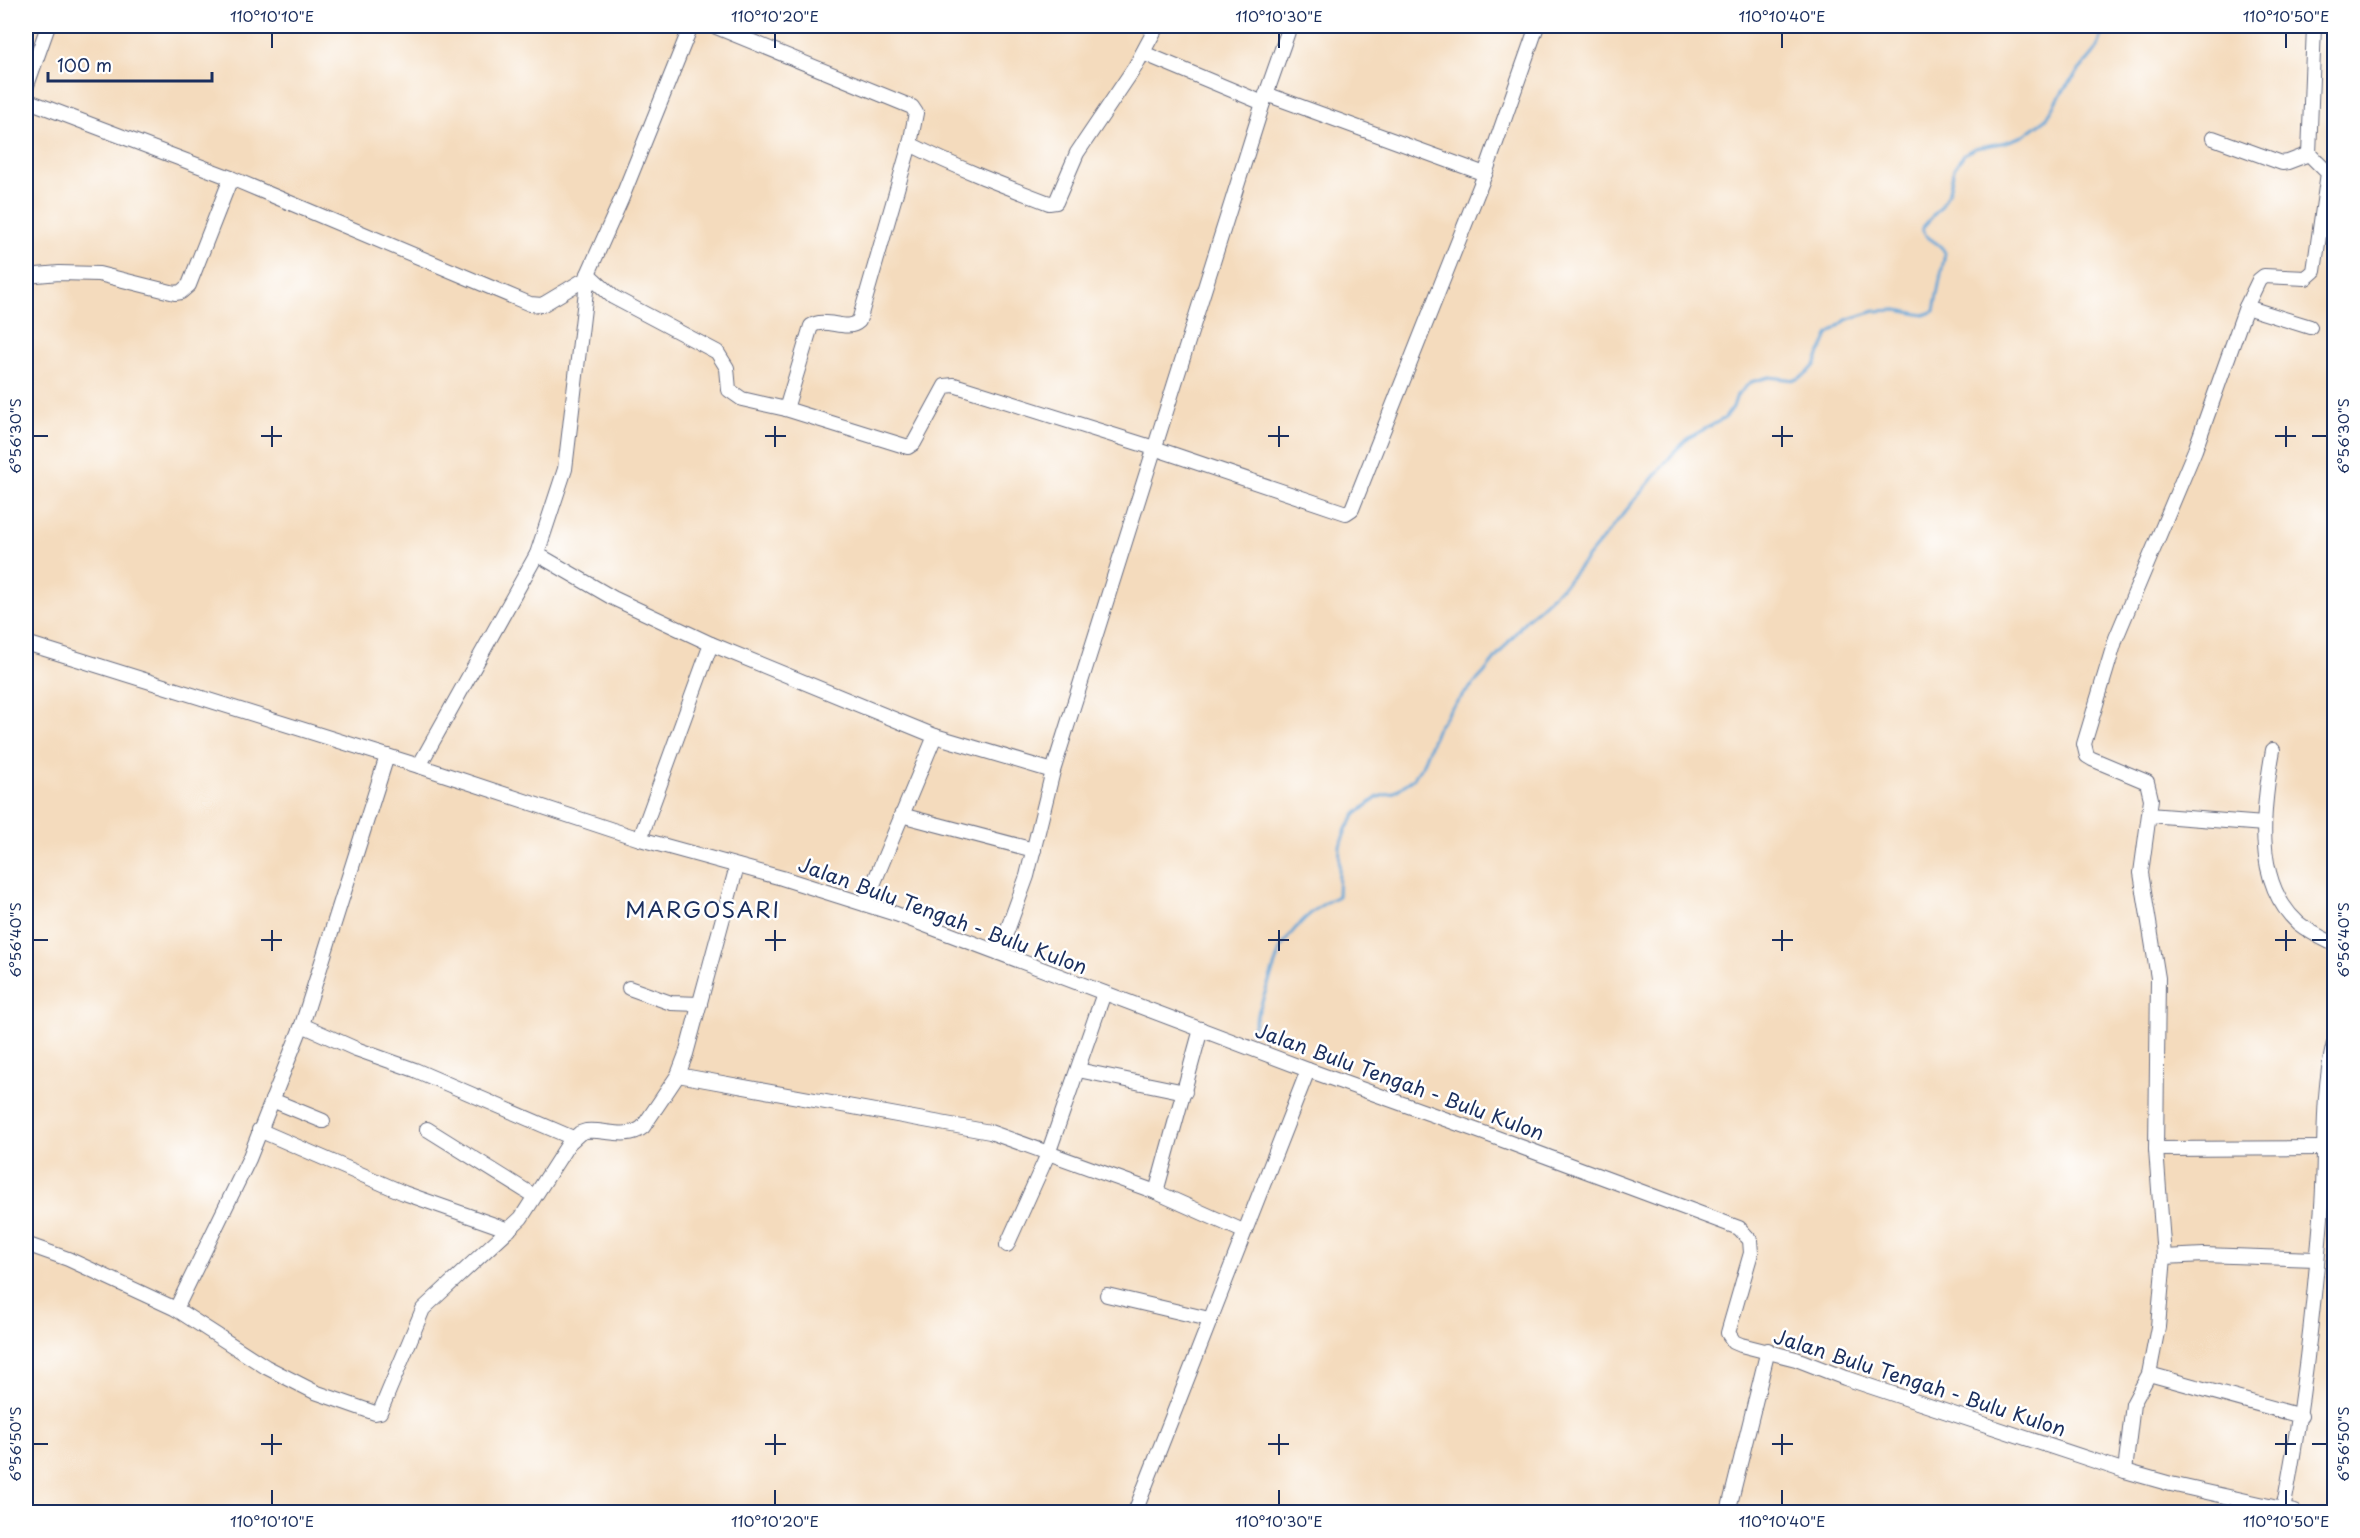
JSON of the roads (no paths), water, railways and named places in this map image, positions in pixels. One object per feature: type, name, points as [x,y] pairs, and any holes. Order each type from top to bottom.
[{"type":"street","points":[[26,88],[48,26]]},
{"type":"street","points":[[419,766],[537,554],[565,469],[587,276],[621,200],[691,26]]},
{"type":"street","points":[[714,26],[912,107],[915,113],[910,144],[859,321],[849,326],[822,321],[812,326],[786,409]]},
{"type":"street","points":[[910,144],[951,165],[995,183],[1049,203],[1056,202],[1080,149],[1113,103],[1157,26]]},
{"type":"street","points":[[999,953],[1034,850],[1053,771],[1154,448],[1290,26]]},
{"type":"street","points":[[587,276],[613,297],[717,352],[727,368],[729,390],[735,396],[786,409],[908,447],[914,443],[945,387],[951,384],[1154,448],[1343,513],[1349,512],[1485,174],[1537,26]]},
{"type":"street","points":[[2125,1471],[2133,1404],[2149,1374],[2158,1327],[2164,1257],[2156,1149],[2158,978],[2141,873],[2151,792],[2147,782],[2087,756],[2084,744],[2116,639],[2195,450],[2246,307],[2259,280],[2264,276],[2306,278],[2310,277],[2314,271],[2328,173],[2309,154],[2314,26]]},
{"type":"street","points":[[1143,53],[1485,174]]},
{"type":"street","points":[[26,100],[231,178],[530,304],[542,305],[587,276]]},
{"type":"street","points":[[2213,138],[2282,163],[2309,154]]},
{"type":"street","points":[[26,276],[59,273],[99,274],[181,292],[189,285],[231,178]]},
{"type":"street","points":[[2246,307],[2310,327]]},
{"type":"street","points":[[537,554],[614,598],[711,644],[935,736],[1053,771]]},
{"type":"street","name":"Jalan Bulu Tengah - Bulu Kulon","points":[[26,643],[419,766],[640,839],[866,904],[1308,1070],[1740,1228],[1750,1240],[1751,1253],[1728,1333],[1734,1342],[1741,1346],[1768,1350],[2125,1471],[2289,1511]]},
{"type":"street","points":[[640,839],[711,644]]},
{"type":"street","points":[[866,904],[935,736]]},
{"type":"street","points":[[2273,750],[2264,824],[2268,869],[2272,881],[2296,921],[2310,932],[2334,944]]},
{"type":"street","points":[[176,1309],[244,1169],[302,1025],[387,756]]},
{"type":"street","points":[[901,815],[1034,850]]},
{"type":"street","points":[[2149,815],[2264,824]]},
{"type":"street","points":[[26,1244],[68,1259],[176,1309],[266,1367],[315,1392],[380,1412],[423,1309],[521,1218],[573,1138],[586,1131],[622,1134],[638,1131],[678,1075],[700,1004],[737,866]]},
{"type":"street","points":[[629,988],[671,1003],[700,1004]]},
{"type":"street","points":[[1006,1245],[1048,1154],[1104,993]]},
{"type":"street","points":[[302,1025],[425,1074],[573,1138]]},
{"type":"street","points":[[1156,1192],[1201,1029]]},
{"type":"street","points":[[2289,1511],[2301,1416],[2322,1201],[2326,1101],[2334,1043]]},
{"type":"street","points":[[1078,1070],[1185,1092]]},
{"type":"street","points":[[1135,1512],[1243,1231],[1308,1070]]},
{"type":"street","points":[[678,1075],[990,1132],[1156,1192],[1243,1231]]},
{"type":"street","points":[[272,1100],[323,1121]]},
{"type":"street","points":[[428,1129],[534,1196]]},
{"type":"street","points":[[259,1130],[404,1193],[509,1230]]},
{"type":"street","points":[[2156,1149],[2323,1148]]},
{"type":"street","points":[[2164,1257],[2204,1255],[2316,1259]]},
{"type":"street","points":[[1107,1295],[1209,1319]]},
{"type":"street","points":[[1728,1512],[1768,1350]]},
{"type":"street","points":[[2149,1374],[2301,1416]]},
{"type":"waterway","points":[[1251,1033],[1285,941],[1312,912],[1338,896],[1340,846],[1346,829],[1356,814],[1378,797],[1393,793],[1413,779],[1422,766],[1436,730],[1451,708],[1484,673],[1525,621],[1567,582],[1676,450],[1690,437],[1725,418],[1733,407],[1737,395],[1751,382],[1769,377],[1795,380],[1808,373],[1815,365],[1828,335],[1846,320],[1875,311],[1897,310],[1924,315],[1934,311],[1945,253],[1940,246],[1926,236],[1922,228],[1941,207],[1949,191],[1954,169],[1964,154],[1975,148],[2023,136],[2046,119],[2067,85],[2098,48],[2104,26]]},
{"type":"district","name":"MARGOSARI","points":[[703,908]]}]
